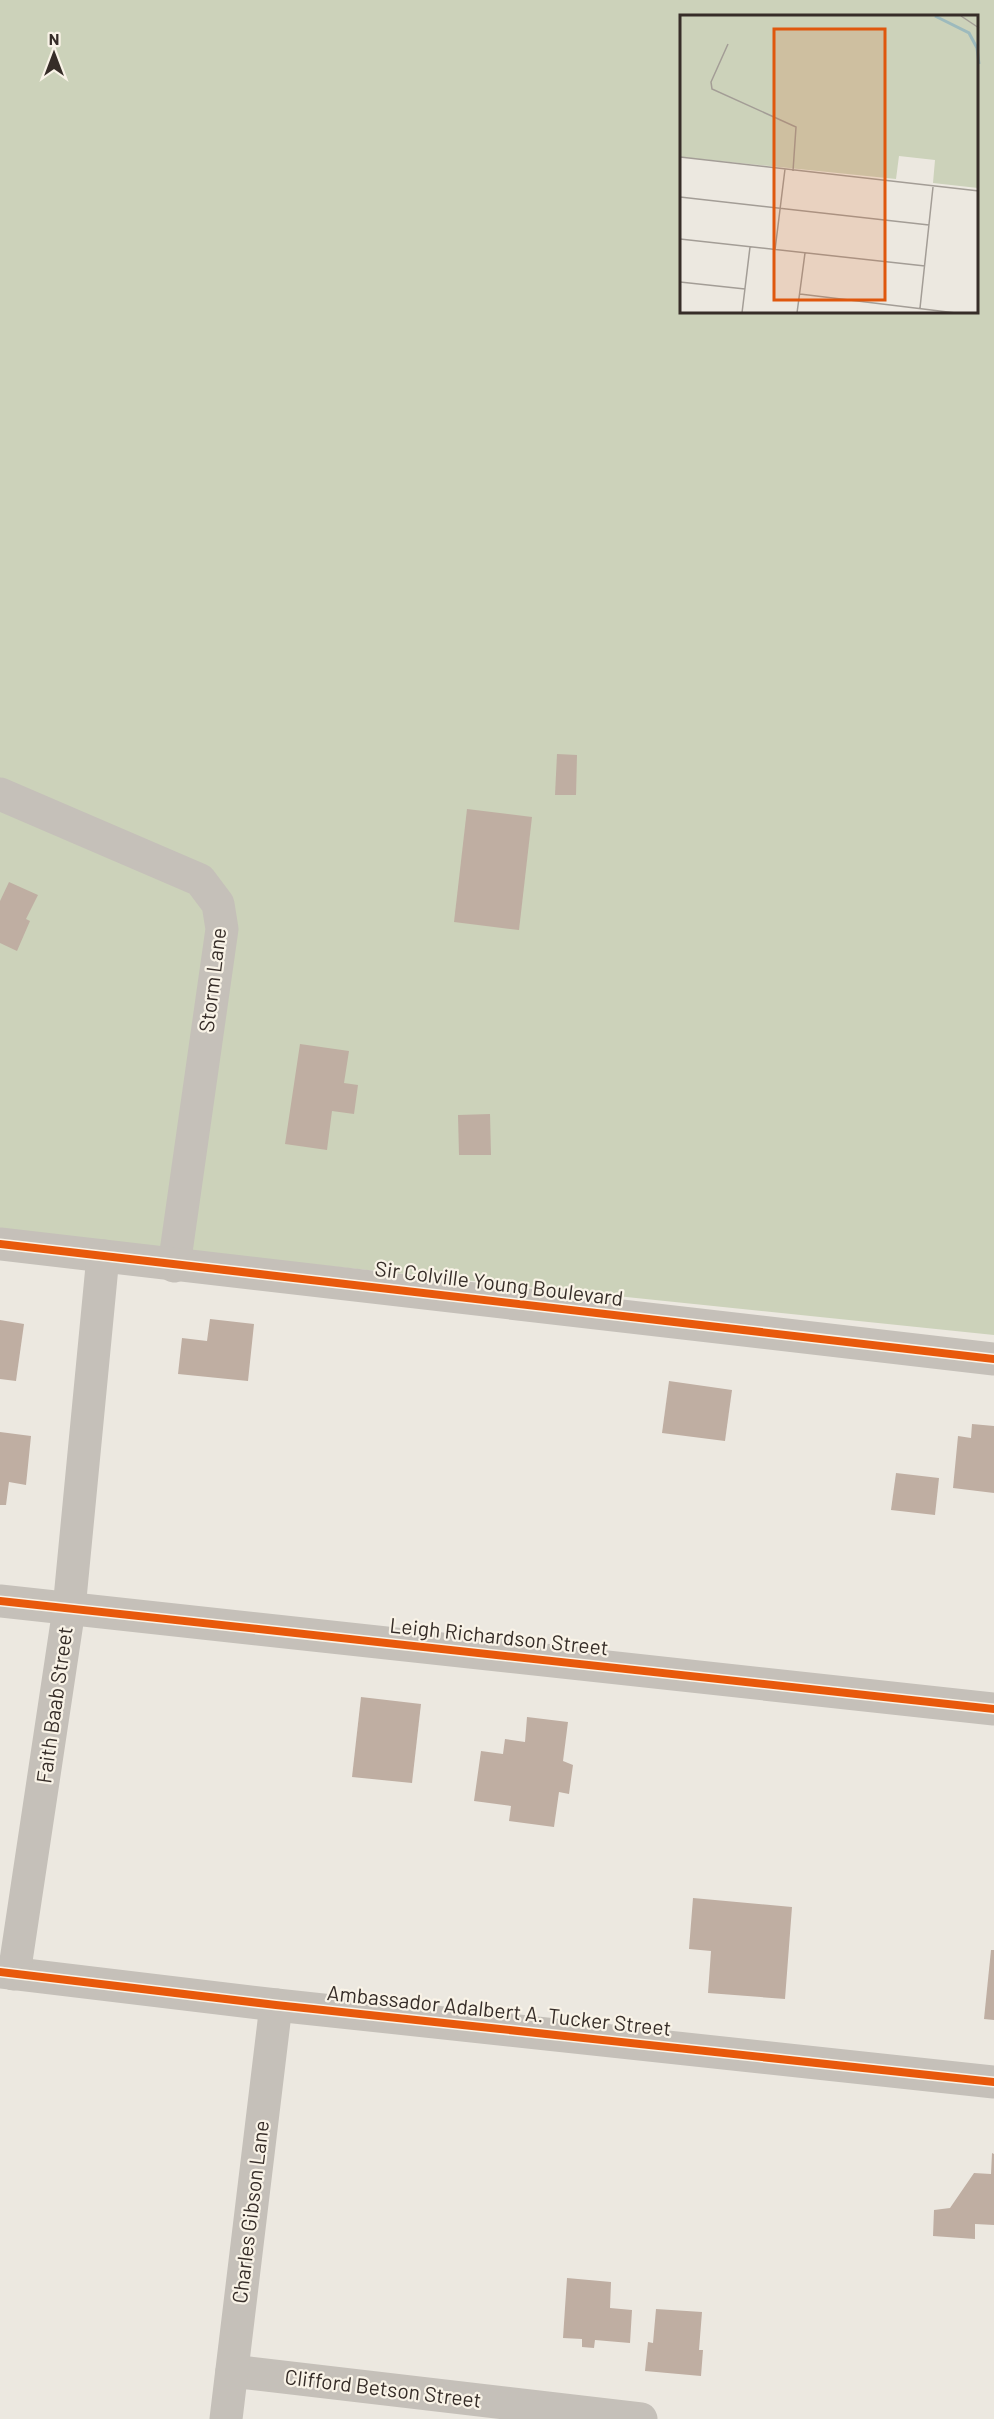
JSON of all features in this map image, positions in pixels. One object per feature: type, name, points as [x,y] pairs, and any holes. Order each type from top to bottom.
[{"type":"street","name":"Storm Lane","points":[[0,794],[200,880],[218,904],[222,929],[174,1266]]},
{"type":"street","name":"Sir Colville Young Boulevard","points":[[0,1244],[174,1266],[994,1359]]},
{"type":"street","name":"Faith Baab Street","points":[[7,1973],[69,1609],[104,1256]]},
{"type":"street","name":"Leigh Richardson Street","points":[[0,1601],[994,1709]]},
{"type":"street","name":"Ambassador Adalbert A. Tucker Street","points":[[7,1973],[276,2005],[994,2082]]},
{"type":"street","name":"Charles Gibson Lane","points":[[226,2419],[276,2005]]},
{"type":"street","name":"Clifford Betson Street","points":[[232,2371],[641,2419]]},
{"type":"green space","points":[[0,0],[994,0],[994,1335],[0,1232]]},
{"type":"building","points":[[557,754],[577,755],[576,795],[555,795]]},
{"type":"building","points":[[467,809],[532,817],[519,930],[454,922]]},
{"type":"building","points":[[9,882],[38,895],[26,919],[30,921],[17,951],[0,943],[0,901]]},
{"type":"building","points":[[300,1044],[349,1051],[344,1083],[358,1085],[354,1114],[332,1111],[327,1150],[285,1144]]},
{"type":"building","points":[[490,1114],[491,1155],[459,1155],[458,1115]]},
{"type":"building","points":[[210,1319],[254,1324],[248,1381],[178,1374],[182,1338],[207,1341]]},
{"type":"building","points":[[0,1320],[24,1324],[16,1381],[0,1379]]},
{"type":"building","points":[[669,1381],[732,1390],[725,1441],[662,1433]]},
{"type":"building","points":[[972,1424],[994,1426],[994,1493],[953,1488],[958,1436],[971,1438]]},
{"type":"building","points":[[0,1432],[31,1436],[26,1485],[9,1482],[6,1505],[0,1505]]},
{"type":"building","points":[[896,1473],[939,1478],[935,1515],[891,1510]]},
{"type":"building","points":[[361,1697],[421,1704],[412,1783],[352,1777]]},
{"type":"building","points":[[527,1717],[568,1722],[563,1761],[573,1765],[569,1794],[559,1792],[554,1827],[509,1821],[511,1806],[474,1801],[481,1751],[503,1754],[505,1739],[525,1742]]},
{"type":"building","points":[[693,1898],[792,1907],[785,1999],[708,1993],[711,1951],[689,1949]]},
{"type":"building","points":[[991,1950],[994,1950],[994,2020],[984,2019]]},
{"type":"building","points":[[992,2153],[994,2154],[994,2225],[975,2224],[975,2239],[933,2236],[934,2210],[950,2208],[974,2173],[991,2174]]},
{"type":"building","points":[[567,2278],[611,2282],[610,2308],[632,2310],[630,2343],[595,2340],[594,2348],[582,2347],[582,2339],[563,2338]]},
{"type":"building","points":[[656,2309],[702,2312],[699,2350],[703,2350],[701,2376],[645,2371],[648,2342],[653,2343]]},
{"type":"cycle path","points":[[0,1244],[994,1359]]},
{"type":"cycle path","points":[[0,1601],[994,1709]]},
{"type":"cycle path","points":[[0,1972],[276,2005],[994,2082]]}]
